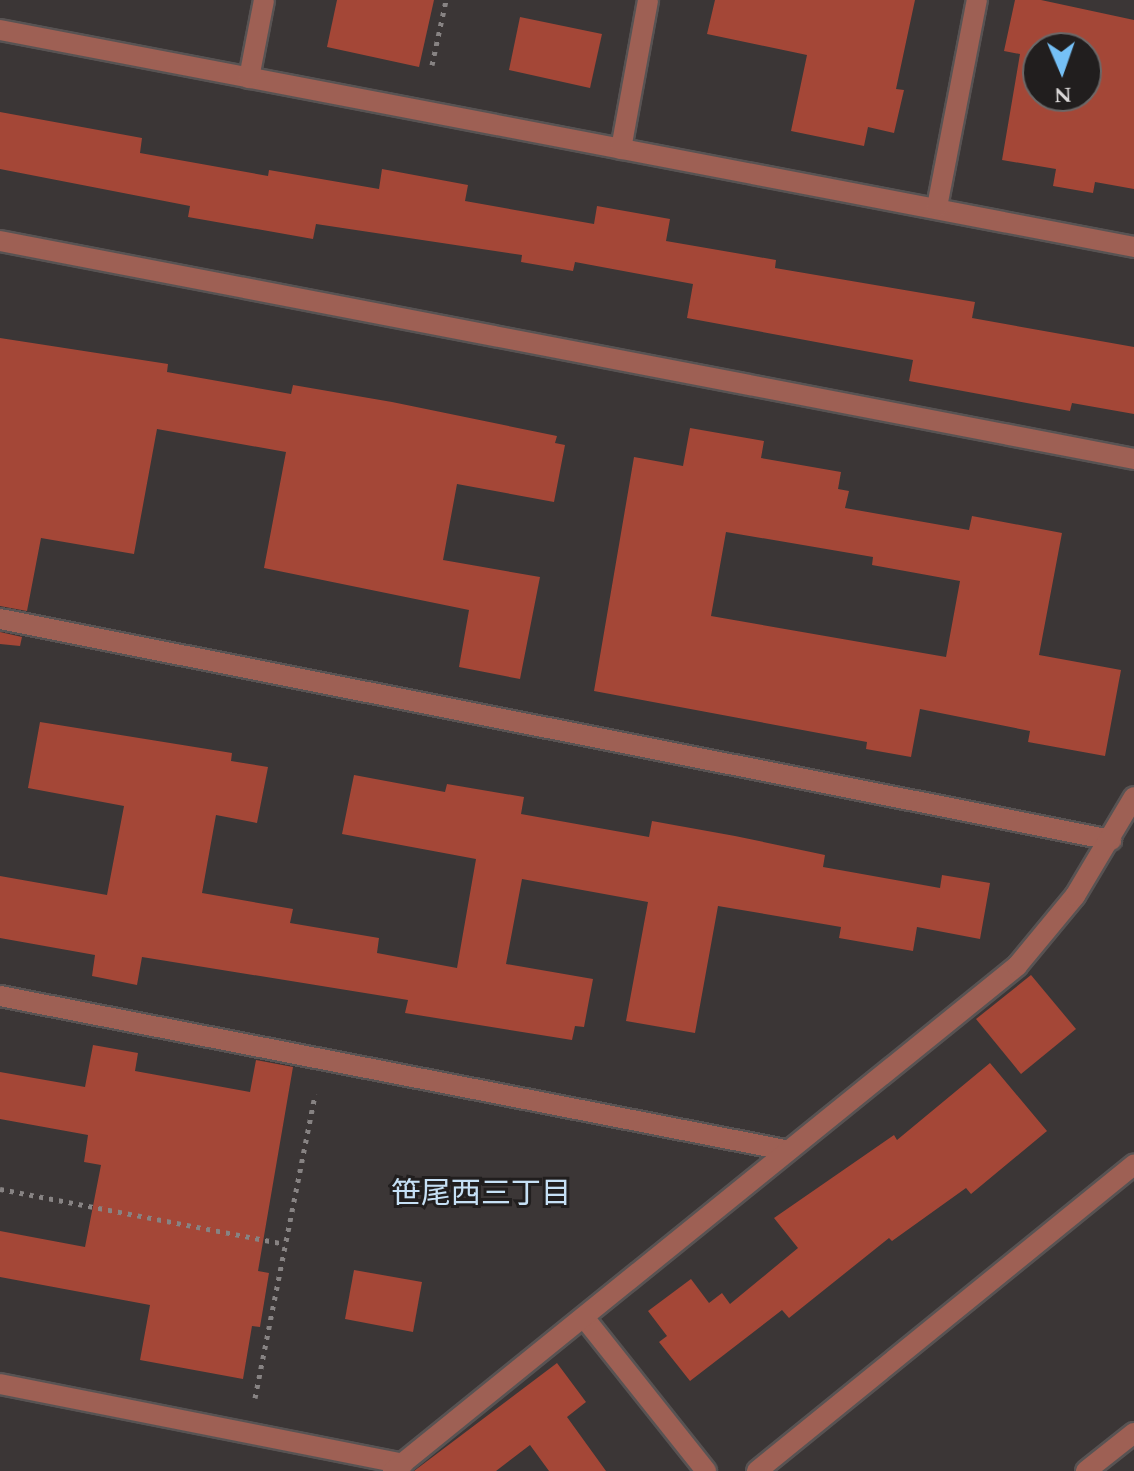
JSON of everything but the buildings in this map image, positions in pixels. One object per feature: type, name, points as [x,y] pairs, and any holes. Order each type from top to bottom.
[{"type":"street","points":[[249,78],[264,0]]},
{"type":"street","points":[[621,149],[648,0]]},
{"type":"street","points":[[937,207],[977,0]]},
{"type":"street","points":[[0,30],[1134,247]]},
{"type":"street","points":[[0,241],[1134,459]]},
{"type":"street","points":[[0,619],[1111,840]]},
{"type":"street","points":[[0,1384],[398,1467],[586,1320],[785,1150],[828,1122],[1017,966],[1075,896],[1134,797]]},
{"type":"street","points":[[0,996],[785,1150]]},
{"type":"street","points":[[757,1471],[1134,1165]]},
{"type":"street","points":[[586,1320],[706,1471]]},
{"type":"street","points":[[1086,1471],[1131,1441]]},
{"type":"path","points":[[432,65],[446,0]]},
{"type":"path","points":[[255,1399],[316,1087]]},
{"type":"path","points":[[0,1189],[285,1244]]},
{"type":"district","name":"笹尾西三丁目","points":[[481,1194]]}]
